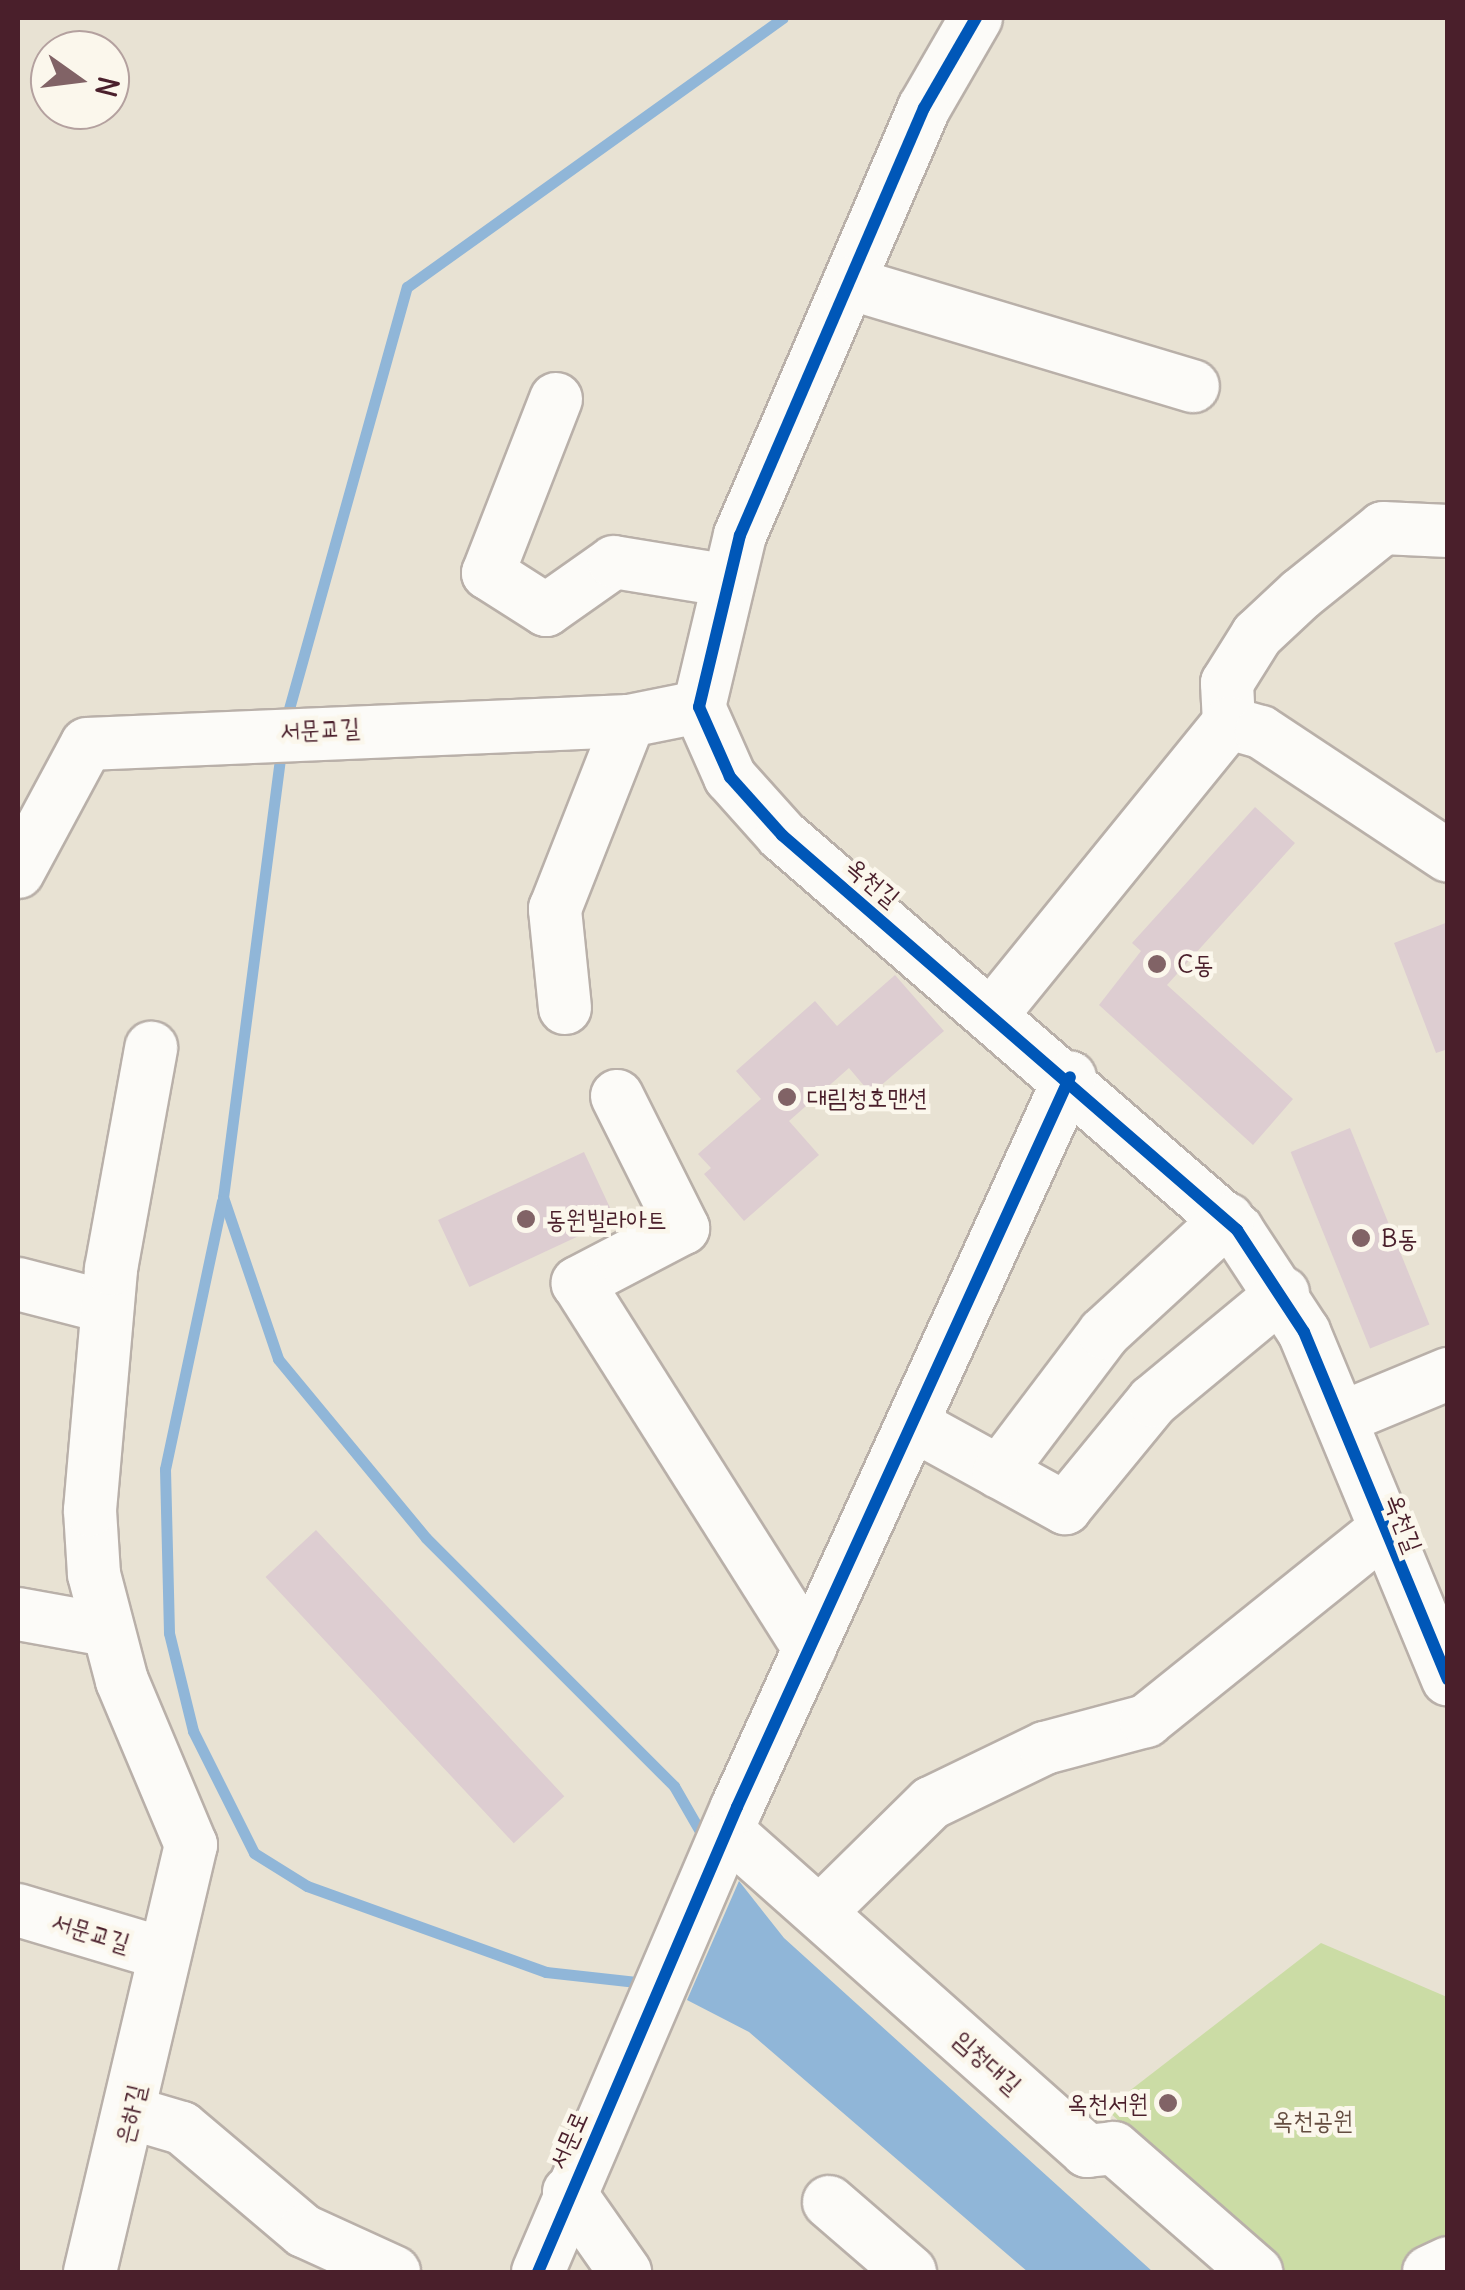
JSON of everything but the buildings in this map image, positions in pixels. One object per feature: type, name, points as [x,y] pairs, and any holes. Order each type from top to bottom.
[{"type":"street","points":[[699,707],[724,580],[924,108],[976,18]]},
{"type":"street","points":[[848,282],[1193,386]]},
{"type":"street","points":[[556,399],[488,573],[546,610],[614,562],[724,580]]},
{"type":"street","points":[[992,1012],[1229,723],[1232,675],[1301,594],[1383,528],[1448,531]]},
{"type":"street","name":"서문교길","points":[[18,872],[86,744],[372,726],[629,721],[699,707]]},
{"type":"street","name":"옥천길","points":[[699,707],[730,778],[782,835],[1070,1077],[1228,1219],[1283,1293],[1344,1417],[1381,1532],[1448,1679]]},
{"type":"street","points":[[565,1008],[555,909],[629,721]]},
{"type":"street","points":[[1229,723],[1261,732],[1448,856]]},
{"type":"street","name":"은하길","points":[[90,2272],[131,2113],[191,1845],[156,1776],[107,1630],[90,1510],[107,1307],[151,1048]]},
{"type":"street","name":"서문로","points":[[538,2272],[732,1819],[1070,1077]]},
{"type":"street","points":[[616,1096],[683,1228],[578,1283],[809,1650]]},
{"type":"street","points":[[998,1472],[1104,1333],[1228,1219]]},
{"type":"street","points":[[18,1284],[107,1307]]},
{"type":"street","points":[[912,1424],[1065,1508],[1153,1401],[1283,1293]]},
{"type":"street","points":[[1344,1417],[1448,1374]]},
{"type":"street","name":"옥천길","points":[[820,1912],[930,1804],[1045,1748],[1146,1721],[1381,1532]]},
{"type":"street","points":[[18,1614],[107,1630]]},
{"type":"street","name":"임청대길","points":[[732,1819],[820,1912],[1087,2150],[1114,2148],[1256,2272]]},
{"type":"street","name":"서문교길","points":[[19,1918],[166,1954]]},
{"type":"street","points":[[131,2113],[182,2128],[304,2230],[394,2272]]},
{"type":"street","points":[[569,2192],[625,2272]]},
{"type":"street","points":[[829,2202],[910,2272]]},
{"type":"street","points":[[1429,2272],[1448,2263]]},
{"type":"green space","name":"옥천공원","points":[[1321,1943],[1447,1997],[1447,2250],[1397,2272],[1280,2272],[1106,2109]]},
{"type":"water","points":[[739,1881],[784,1938],[1153,2272],[1028,2272],[749,2032],[687,2000]]},
{"type":"waterway","points":[[285,723],[407,287],[783,18]]},
{"type":"waterway","points":[[281,751],[223,1197],[278,1359],[426,1538],[674,1786],[705,1840]]},
{"type":"waterway","points":[[222,1201],[165,1469],[169,1633],[193,1731],[254,1853],[307,1886],[546,1972],[645,1983]]},
{"type":"cycle path","points":[[976,18],[924,108],[740,535],[699,707],[730,777],[782,835],[1237,1230],[1304,1332],[1448,1679]]},
{"type":"cycle path","points":[[538,2272],[737,1807],[1070,1077]]},
{"type":"place","name":"C동","points":[[1157,964]]},
{"type":"place","name":"대림청호맨션","points":[[787,1097]]},
{"type":"place","name":"동원빌라아트","points":[[526,1219]]},
{"type":"place","name":"B동","points":[[1361,1238]]},
{"type":"place","name":"옥천서원","points":[[1168,2103]]}]
